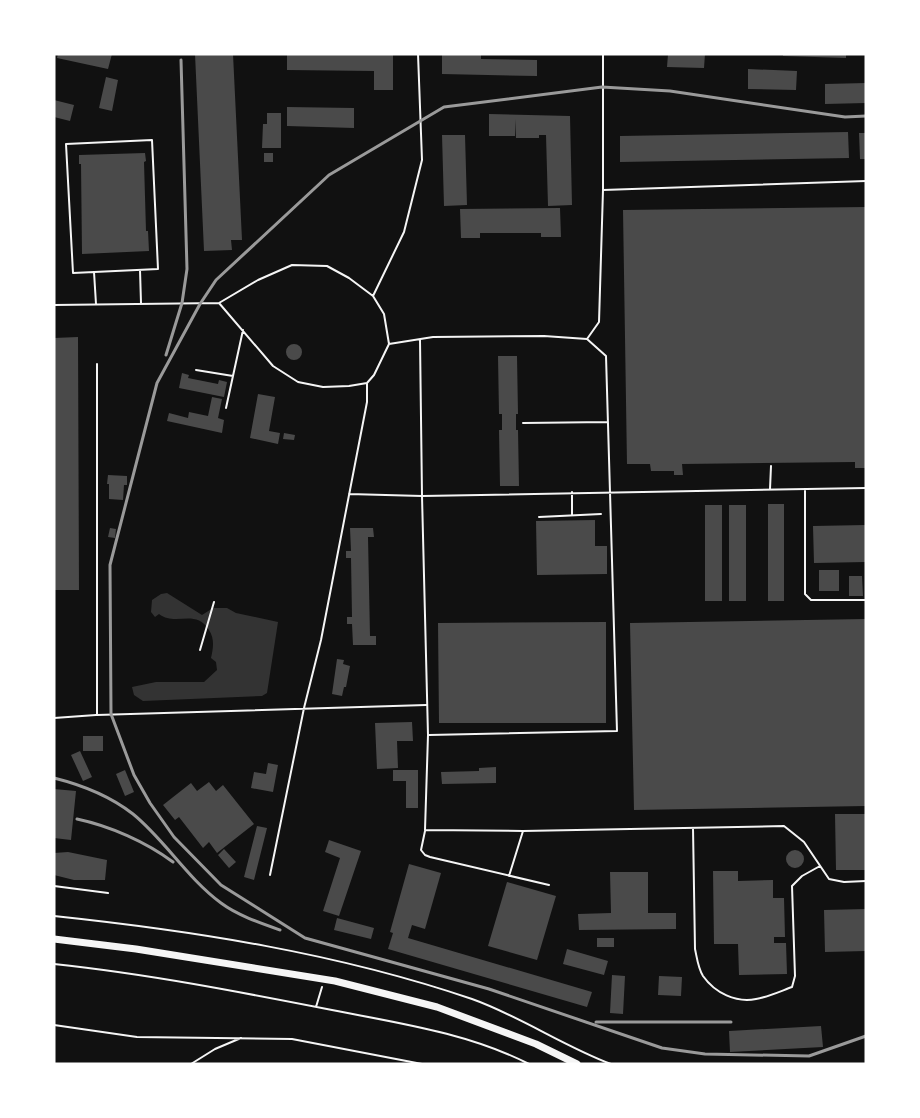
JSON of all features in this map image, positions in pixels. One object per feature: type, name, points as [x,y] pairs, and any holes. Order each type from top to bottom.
[{"type":"main road","points":[[54,939],[136,949],[336,981],[437,1007],[536,1044],[577,1064]]},
{"type":"lane","points":[[373,296],[404,232],[422,160],[418,54]]},
{"type":"lane","points":[[587,339],[599,322],[603,190],[603,54]]},
{"type":"lane","points":[[152,140],[158,269],[140,270],[73,273],[66,144],[152,140]]},
{"type":"lane","points":[[603,190],[866,181]]},
{"type":"lane","points":[[54,305],[219,303],[258,280],[292,265],[327,266],[349,278],[373,296],[384,314],[389,344],[374,375],[367,382],[349,387],[323,387],[298,382],[273,366],[219,303]]},
{"type":"lane","points":[[140,270],[141,303]]},
{"type":"lane","points":[[94,272],[96,304]]},
{"type":"lane","points":[[226,408],[243,330]]},
{"type":"lane","points":[[389,344],[433,336],[544,336],[587,339],[606,356],[617,730],[428,735]]},
{"type":"lane","points":[[420,339],[428,735],[425,830],[422,849],[425,855],[549,885]]},
{"type":"lane","points":[[97,364],[97,715]]},
{"type":"lane","points":[[196,370],[233,376]]},
{"type":"lane","points":[[270,875],[304,708],[321,640],[367,402],[367,382]]},
{"type":"lane","points":[[523,423],[608,422]]},
{"type":"lane","points":[[770,489],[771,466]]},
{"type":"lane","points":[[349,494],[422,496],[866,488]]},
{"type":"lane","points":[[805,490],[805,594],[811,600],[866,600]]},
{"type":"lane","points":[[572,492],[572,515]]},
{"type":"lane","points":[[539,517],[601,514]]},
{"type":"lane","points":[[54,718],[426,705]]},
{"type":"lane","points":[[425,830],[523,831],[784,826],[804,842],[829,879],[844,882],[866,881]]},
{"type":"lane","points":[[693,828],[695,949],[704,977],[724,996],[742,1000],[757,999],[792,987],[795,976],[792,886],[802,876],[820,866]]},
{"type":"lane","points":[[510,876],[523,831]]},
{"type":"lane","points":[[54,886],[108,893]]},
{"type":"lane","points":[[54,1025],[137,1036],[292,1039],[422,1064]]},
{"type":"lane","points":[[191,1064],[215,1049],[244,1037]]},
{"type":"path","points":[[200,650],[214,602]]},
{"type":"path","points":[[54,916],[254,943],[384,971],[498,1009],[611,1064]]},
{"type":"path","points":[[54,964],[102,969],[316,1007],[465,1039],[529,1064]]},
{"type":"path","points":[[316,1007],[322,985]]},
{"type":"shaded area","points":[[167,593],[202,615],[213,608],[227,608],[236,613],[278,622],[267,693],[262,696],[143,701],[134,695],[132,687],[156,682],[204,682],[217,670],[216,662],[211,658],[212,637],[204,624],[192,619],[165,618],[159,614],[155,617],[151,612],[152,600]]},
{"type":"building","points":[[58,54],[112,54],[108,69],[57,58]]},
{"type":"building","points":[[195,54],[233,54],[242,240],[231,240],[232,250],[204,251]]},
{"type":"building","points":[[287,54],[393,54],[393,90],[374,90],[374,71],[287,70]]},
{"type":"building","points":[[442,54],[481,54],[481,59],[537,60],[537,76],[442,74]]},
{"type":"building","points":[[668,54],[705,54],[704,68],[667,67]]},
{"type":"building","points":[[783,54],[846,54],[846,58],[783,56]]},
{"type":"building","points":[[748,69],[797,71],[796,90],[748,89]]},
{"type":"building","points":[[106,77],[118,80],[112,111],[99,108]]},
{"type":"building","points":[[866,83],[866,103],[825,104],[825,84]]},
{"type":"building","points":[[54,100],[74,105],[70,121],[54,117]]},
{"type":"building","points":[[287,107],[354,108],[354,128],[287,126]]},
{"type":"building","points":[[267,113],[281,113],[281,148],[262,148],[263,124],[267,124]]},
{"type":"building","points":[[489,114],[570,116],[572,205],[548,206],[546,135],[539,135],[539,138],[516,138],[515,119],[515,136],[489,136]]},
{"type":"building","points":[[848,132],[849,158],[620,162],[620,136]]},
{"type":"building","points":[[859,133],[866,133],[866,159],[860,159]]},
{"type":"building","points":[[442,135],[465,135],[467,205],[444,206]]},
{"type":"building","points":[[145,153],[146,231],[148,231],[149,251],[82,254],[79,155]]},
{"type":"building","points":[[264,153],[273,153],[273,162],[264,162]]},
{"type":"building","points":[[866,207],[866,468],[855,468],[855,462],[682,464],[683,475],[674,475],[674,471],[651,471],[650,464],[627,464],[623,210]]},
{"type":"building","points":[[560,208],[561,237],[541,237],[541,233],[480,233],[480,238],[461,238],[460,209]]},
{"type":"building","points":[[78,337],[79,590],[54,590],[54,338]]},
{"type":"building","points":[[291,344],[297,344],[302,352],[300,358],[291,360],[286,355],[286,349]]},
{"type":"building","points":[[498,356],[517,356],[516,430],[518,430],[519,486],[500,486],[499,430],[502,430],[502,414],[499,414]]},
{"type":"building","points":[[182,373],[189,375],[188,378],[218,384],[219,380],[227,382],[224,397],[179,388]]},
{"type":"building","points":[[258,394],[275,397],[269,431],[280,433],[278,444],[250,438]]},
{"type":"building","points":[[212,397],[222,399],[218,418],[224,420],[222,433],[167,421],[169,413],[188,418],[189,412],[208,416]]},
{"type":"building","points":[[284,433],[295,435],[294,440],[283,439]]},
{"type":"building","points":[[108,475],[127,476],[123,500],[109,499]]},
{"type":"building","points":[[768,504],[784,504],[784,601],[768,601]]},
{"type":"building","points":[[705,505],[722,505],[722,601],[705,601]]},
{"type":"building","points":[[729,505],[746,505],[746,601],[729,601]]},
{"type":"building","points":[[595,520],[595,546],[607,546],[607,574],[537,575],[536,521]]},
{"type":"building","points":[[866,525],[866,562],[814,563],[813,526]]},
{"type":"building","points":[[110,528],[116,529],[115,538],[108,537]]},
{"type":"building","points":[[350,528],[373,528],[374,537],[368,537],[370,636],[376,636],[376,645],[353,645],[352,624],[347,624],[347,617],[352,617],[351,558],[346,558],[346,551],[351,551]]},
{"type":"building","points":[[819,570],[839,570],[839,591],[819,591]]},
{"type":"building","points":[[849,576],[862,576],[863,596],[849,596]]},
{"type":"building","points":[[866,619],[866,806],[634,810],[630,623]]},
{"type":"building","points":[[606,622],[606,723],[439,723],[438,623]]},
{"type":"building","points":[[337,659],[344,660],[343,664],[350,666],[342,696],[332,694]]},
{"type":"building","points":[[412,722],[413,741],[397,741],[398,768],[377,769],[375,723]]},
{"type":"building","points":[[83,736],[103,736],[103,751],[83,751]]},
{"type":"building","points":[[80,751],[92,777],[83,781],[71,755]]},
{"type":"building","points":[[268,763],[278,765],[273,792],[251,788],[254,772],[266,774]]},
{"type":"building","points":[[496,767],[496,783],[442,784],[441,772],[479,771],[479,768]]},
{"type":"building","points":[[125,770],[134,792],[125,796],[116,774]]},
{"type":"building","points":[[393,770],[418,770],[418,808],[406,808],[406,781],[393,781]]},
{"type":"building","points":[[209,782],[216,791],[223,785],[254,824],[217,853],[209,842],[203,848],[179,817],[175,820],[163,805],[191,783],[197,791]]},
{"type":"building","points":[[54,789],[76,791],[71,840],[54,838]]},
{"type":"building","points":[[835,814],[866,814],[866,870],[836,870]]},
{"type":"building","points":[[257,826],[267,828],[254,880],[244,877]]},
{"type":"building","points":[[329,840],[361,851],[339,916],[323,911],[340,858],[325,852]]},
{"type":"building","points":[[224,849],[236,862],[229,868],[218,855]]},
{"type":"building","points":[[795,850],[801,853],[804,859],[801,865],[795,868],[789,865],[786,859],[789,853]]},
{"type":"building","points":[[68,852],[107,860],[105,880],[74,880],[54,875],[54,853]]},
{"type":"building","points":[[409,864],[441,873],[425,929],[412,925],[408,938],[592,992],[587,1007],[388,949],[393,933],[390,932]]},
{"type":"building","points":[[713,871],[738,871],[738,881],[773,880],[773,898],[784,898],[785,937],[774,937],[774,943],[786,943],[787,974],[739,975],[738,944],[714,944]]},
{"type":"building","points":[[610,872],[648,872],[648,913],[676,913],[676,929],[579,930],[578,914],[611,913]]},
{"type":"building","points":[[507,882],[556,896],[537,960],[488,946]]},
{"type":"building","points":[[866,909],[866,951],[825,952],[824,910]]},
{"type":"building","points":[[337,918],[374,928],[371,939],[334,930]]},
{"type":"building","points":[[597,938],[614,938],[614,947],[597,947]]},
{"type":"building","points":[[567,949],[608,961],[604,975],[563,964]]},
{"type":"building","points":[[612,975],[625,976],[623,1014],[610,1013]]},
{"type":"building","points":[[659,976],[682,977],[681,996],[658,995]]},
{"type":"building","points":[[821,1026],[823,1047],[730,1052],[729,1031]]},
{"type":"railway","points":[[166,355],[182,303],[187,269],[181,60]]},
{"type":"railway","points":[[866,116],[845,117],[670,91],[602,87],[444,107],[329,175],[216,280],[200,304],[157,383],[110,565],[111,714],[134,775],[174,837],[221,885],[305,938],[489,989],[662,1048],[705,1054],[809,1056],[866,1036]]},
{"type":"railway","points":[[54,778],[95,792],[133,814],[145,824],[197,882],[221,903],[241,915],[280,930]]},
{"type":"railway","points":[[77,819],[127,836],[173,862]]},
{"type":"railway","points":[[596,1022],[731,1022]]}]
